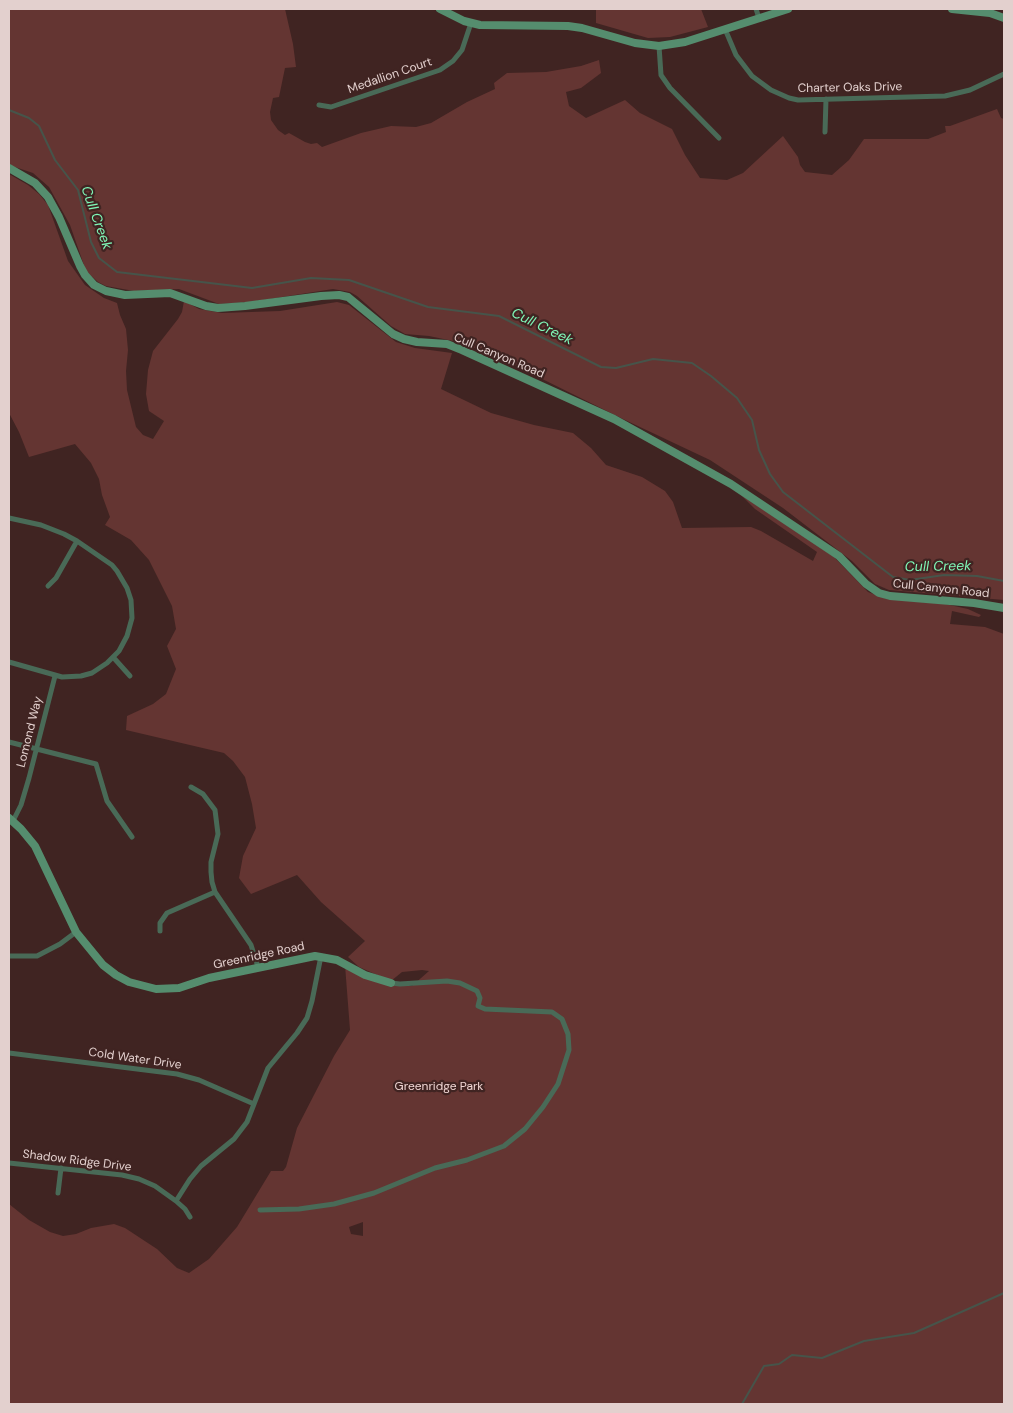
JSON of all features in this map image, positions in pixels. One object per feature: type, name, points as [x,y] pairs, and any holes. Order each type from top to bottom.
[{"type":"street","points":[[440,9],[471,23],[493,26],[568,26],[582,28],[635,43],[658,46],[685,42],[788,9]]},
{"type":"street","points":[[756,9],[759,18]]},
{"type":"street","points":[[952,9],[990,13],[1004,18]]},
{"type":"street","name":"Medallion Court","points":[[319,105],[331,107],[440,70],[453,61],[462,50],[471,23]]},
{"type":"street","name":"Charter Oaks Drive","points":[[725,29],[743,66],[760,84],[789,98],[826,100],[945,96],[970,90],[1004,74]]},
{"type":"street","points":[[658,46],[662,75],[666,82],[719,138]]},
{"type":"street","points":[[826,100],[826,132]]},
{"type":"street","name":"Cull Canyon Road","points":[[9,168],[26,177],[48,197],[59,217],[82,270],[94,285],[106,291],[125,295],[170,294],[218,308],[321,296],[339,295],[348,297],[393,334],[404,340],[447,344],[462,350],[614,420],[717,476],[839,556],[866,584],[879,593],[890,596],[1004,608]]},
{"type":"street","points":[[9,518],[41,525],[77,541],[112,565],[125,582],[131,609],[130,628],[123,644],[107,663],[92,673],[72,677],[55,676],[9,662]]},
{"type":"street","points":[[48,586],[56,578],[77,541]]},
{"type":"street","points":[[113,657],[130,676]]},
{"type":"street","name":"Lomond Way","points":[[11,820],[21,805],[55,676]]},
{"type":"street","points":[[9,742],[96,764],[107,801],[132,837]]},
{"type":"street","points":[[191,787],[203,794],[215,810],[218,834],[210,872],[215,892],[251,945],[258,967]]},
{"type":"street","name":"Greenridge Road","points":[[11,820],[22,829],[35,846],[76,932],[93,954],[116,975],[128,982],[156,989],[179,988],[209,978],[306,956],[321,956],[337,960],[365,975],[391,983],[460,982],[478,991],[480,998],[478,1006],[485,1010],[552,1012],[562,1019],[568,1034],[569,1050],[558,1084],[543,1107],[525,1129],[504,1146],[486,1154],[435,1168],[374,1194],[308,1208],[260,1210]]},
{"type":"street","points":[[160,931],[160,924],[167,913],[215,892]]},
{"type":"street","points":[[9,956],[37,956],[60,944],[76,932]]},
{"type":"street","points":[[176,1201],[201,1166],[234,1138],[248,1122],[268,1068],[297,1034],[307,1018],[321,956]]},
{"type":"street","name":"Cold Water Drive","points":[[9,1053],[177,1074],[198,1080],[254,1104]]},
{"type":"street","name":"Shadow Ridge Drive","points":[[9,1163],[122,1175],[139,1179],[154,1186],[176,1201],[186,1209],[190,1217]]},
{"type":"street","points":[[58,1192],[61,1168]]},
{"type":"green space","points":[[9,9],[285,9],[296,67],[285,68],[279,97],[273,98],[270,112],[271,120],[278,130],[285,135],[289,133],[305,142],[317,143],[322,147],[361,133],[391,126],[416,127],[431,123],[467,102],[495,89],[494,83],[507,73],[546,72],[581,66],[599,60],[601,73],[581,88],[566,92],[569,106],[586,118],[625,100],[640,113],[672,129],[685,155],[700,178],[727,180],[743,173],[783,136],[798,157],[800,165],[805,172],[832,175],[849,160],[864,139],[928,139],[946,132],[945,126],[950,126],[997,109],[1001,118],[1004,119],[1004,600],[889,590],[875,584],[852,561],[783,508],[710,460],[512,364],[463,343],[429,336],[405,334],[391,326],[350,292],[333,289],[250,302],[219,304],[179,289],[134,291],[106,286],[98,282],[86,271],[70,225],[49,187],[33,173],[9,165]]},
{"type":"green space","points":[[596,9],[701,9],[708,27],[670,37],[648,38],[596,23]]},
{"type":"green space","name":"Greenridge Park","points":[[9,174],[28,185],[48,205],[68,261],[85,285],[104,298],[117,303],[126,329],[128,350],[127,390],[136,427],[143,435],[153,439],[164,421],[149,411],[146,394],[148,370],[153,351],[178,319],[182,312],[184,301],[199,309],[222,313],[280,311],[337,302],[349,305],[396,342],[415,348],[452,353],[441,389],[491,413],[573,433],[591,448],[606,465],[642,477],[665,491],[673,502],[682,528],[751,527],[813,561],[817,552],[755,509],[741,495],[833,556],[868,592],[887,599],[945,604],[968,609],[981,615],[979,617],[952,611],[950,624],[985,627],[1004,634],[1004,1404],[9,1404],[9,1204],[29,1220],[50,1232],[63,1236],[114,1224],[125,1228],[157,1249],[177,1268],[189,1273],[209,1259],[237,1227],[271,1171],[283,1171],[286,1167],[297,1128],[334,1056],[350,1030],[345,965],[401,986],[412,986],[429,971],[402,972],[391,981],[359,967],[348,957],[365,941],[321,902],[297,875],[251,894],[239,878],[243,856],[256,828],[245,777],[233,761],[224,753],[126,730],[127,716],[153,704],[166,694],[176,669],[167,646],[176,629],[172,606],[149,560],[131,540],[105,525],[110,517],[102,495],[99,479],[91,463],[75,444],[29,457],[9,413]],"holes":[[[363,1222],[363,1236],[351,1234],[349,1227]]]},
{"type":"waterway","name":"Cull Creek","points":[[9,110],[29,118],[39,126],[55,160],[78,190],[91,242],[99,258],[117,272],[252,288],[311,278],[349,280],[428,307],[499,316],[601,367],[616,368],[653,359],[692,363],[737,398],[752,420],[759,450],[770,474],[783,492],[893,577],[910,580],[944,575],[977,576],[1004,581]]},
{"type":"waterway","points":[[742,1404],[764,1366],[779,1364],[792,1355],[822,1358],[864,1341],[914,1333],[1004,1293]]}]
